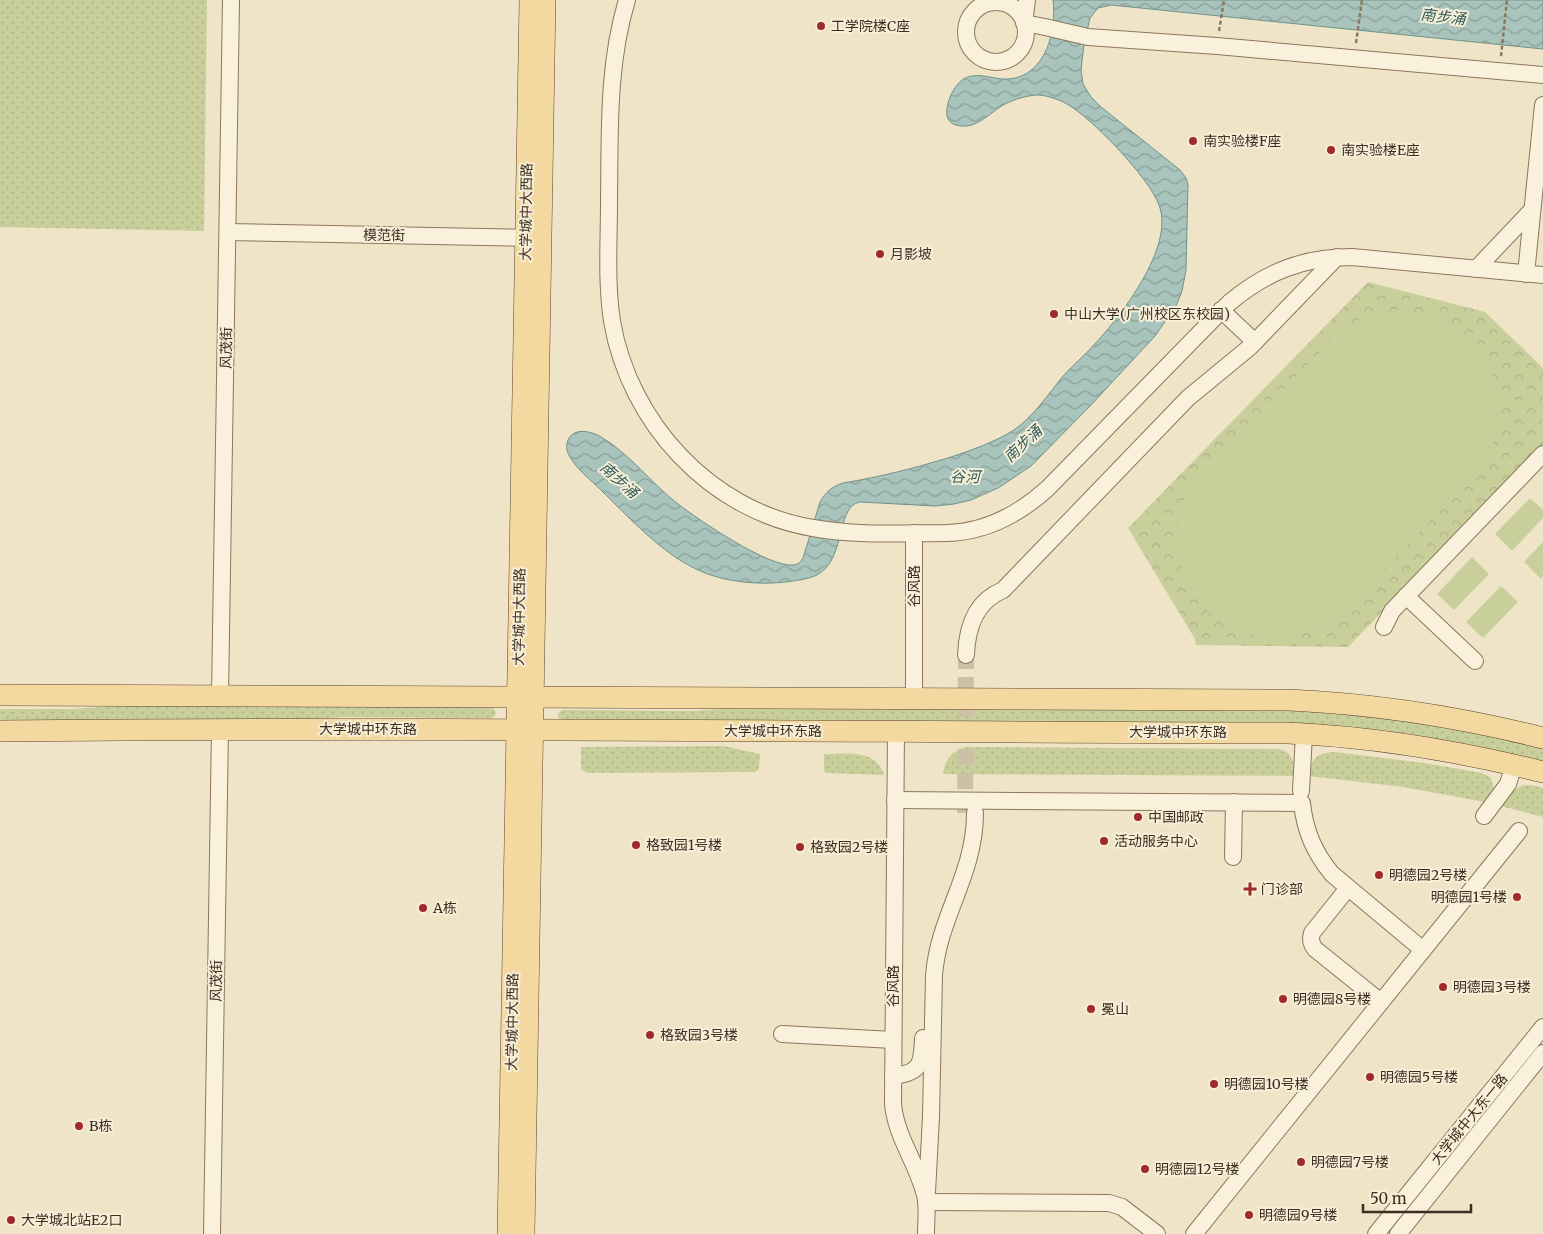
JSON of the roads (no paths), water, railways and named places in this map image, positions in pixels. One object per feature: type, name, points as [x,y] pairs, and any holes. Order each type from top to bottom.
[{"type":"main road","name":"大学城中大西路","points":[[530,0],[534,238]]},
{"type":"main road","name":"大学城中大西路","points":[[508,1234],[526,697],[534,238],[546,0]]},
{"type":"main road","points":[[0,695],[1306,701],[1422,712],[1499,727],[1543,738]]},
{"type":"main road","name":"大学城中环东路","points":[[0,731],[220,728],[1304,734],[1417,745],[1543,772]]},
{"type":"main road","name":"大学城中大西路","points":[[524,1234],[525,729]]},
{"type":"street","name":"风茂街","points":[[220,696],[231,0]]},
{"type":"street","points":[[628,0],[614,61],[610,105],[608,288],[612,321],[621,358],[636,395],[654,426],[672,448],[714,486],[758,511],[781,520],[812,528],[848,532],[959,533],[981,528],[1007,518],[1032,503],[1047,489],[1221,310],[1243,291],[1275,272],[1307,262],[1337,257],[1386,259],[1543,276]]},
{"type":"street","points":[[1027,0],[1024,23],[1045,26],[1088,37],[1217,46],[1543,75]]},
{"type":"street","points":[[1526,274],[1543,105]]},
{"type":"street","points":[[1476,269],[1532,210]]},
{"type":"street","name":"模范街","points":[[228,232],[534,238]]},
{"type":"street","points":[[971,655],[968,635],[979,609],[991,595],[1003,590],[1188,398],[1256,342],[1337,257]]},
{"type":"street","points":[[1221,310],[1256,342]]},
{"type":"street","points":[[1384,627],[1389,614],[1543,454]]},
{"type":"street","name":"谷风路","points":[[914,533],[914,698]]},
{"type":"street","points":[[1406,596],[1475,661]]},
{"type":"street","name":"风茂街","points":[[212,1234],[220,728]]},
{"type":"street","name":"谷风路","points":[[896,731],[893,1104],[895,1122],[918,1176],[926,1202],[926,1234]]},
{"type":"street","points":[[1301,791],[1304,734]]},
{"type":"street","points":[[1484,816],[1508,784],[1514,765]]},
{"type":"street","points":[[895,800],[1302,803],[1305,827],[1316,852],[1332,874],[1423,950]]},
{"type":"street","points":[[1233,857],[1234,802]]},
{"type":"street","points":[[893,1076],[914,1072],[922,1059],[926,954],[933,925],[958,858],[970,813],[974,840],[968,867],[943,929],[936,956],[931,1124],[926,1202],[1109,1203],[1122,1207],[1157,1234]]},
{"type":"street","points":[[1194,1234],[1519,831]]},
{"type":"street","points":[[1348,888],[1312,933],[1312,945],[1315,950],[1381,1002]]},
{"type":"street","name":"大学城中大东一路","points":[[1376,1234],[1543,1027]]},
{"type":"street","points":[[782,1034],[893,1040]]},
{"type":"street","name":"大学城中大东一路","points":[[1398,1234],[1543,1053]]},
{"type":"water","name":"谷河","points":[[1053,0],[1543,0],[1543,49],[1111,5],[1098,8],[1090,18],[1084,44],[1081,70],[1083,84],[1091,97],[1101,107],[1180,170],[1188,184],[1186,270],[1182,291],[1176,306],[1155,336],[1031,466],[998,488],[971,500],[954,504],[935,506],[860,502],[852,506],[846,515],[836,551],[830,563],[822,572],[809,578],[770,583],[730,580],[705,573],[675,557],[637,526],[576,465],[567,449],[567,442],[574,433],[583,431],[601,437],[621,451],[678,504],[734,542],[768,559],[794,565],[799,563],[804,555],[820,502],[829,490],[843,483],[897,472],[951,457],[975,449],[1014,430],[1035,411],[1064,375],[1090,350],[1130,299],[1153,260],[1162,222],[1159,205],[1144,180],[1133,165],[1105,135],[1078,111],[1067,104],[1060,100],[1040,95],[1024,97],[1009,102],[982,120],[970,125],[954,124],[950,122],[947,116],[948,104],[953,91],[967,77],[981,76],[1009,79],[1022,76],[1032,70],[1040,61],[1051,37],[1054,12]]},
{"type":"tunnel","points":[[965,813],[966,655]]},
{"type":"place","name":"工学院楼C座","points":[[821,26]]},
{"type":"place","name":"南实验楼F座","points":[[1193,141]]},
{"type":"place","name":"南实验楼E座","points":[[1331,150]]},
{"type":"place","name":"月影坡","points":[[880,254]]},
{"type":"place","name":"中山大学(广州校区东校园)","points":[[1054,314]]},
{"type":"place","name":"中国邮政","points":[[1138,817]]},
{"type":"place","name":"活动服务中心","points":[[1104,841]]},
{"type":"place","name":"格致园1号楼","points":[[636,845]]},
{"type":"place","name":"格致园2号楼","points":[[800,847]]},
{"type":"place","name":"明德园2号楼","points":[[1379,875]]},
{"type":"place","name":"门诊部","points":[[1250,889]]},
{"type":"place","name":"明德园1号楼","points":[[1517,897]]},
{"type":"place","name":"A栋","points":[[423,908]]},
{"type":"place","name":"明德园3号楼","points":[[1443,987]]},
{"type":"place","name":"明德园8号楼","points":[[1283,999]]},
{"type":"place","name":"冕山","points":[[1091,1009]]},
{"type":"place","name":"格致园3号楼","points":[[650,1035]]},
{"type":"place","name":"明德园5号楼","points":[[1370,1077]]},
{"type":"place","name":"明德园10号楼","points":[[1214,1084]]},
{"type":"place","name":"B栋","points":[[79,1126]]},
{"type":"place","name":"明德园7号楼","points":[[1301,1162]]},
{"type":"place","name":"明德园12号楼","points":[[1145,1169]]},
{"type":"place","name":"明德园9号楼","points":[[1249,1215]]},
{"type":"place","name":"大学城北站E2口","points":[[11,1220]]},
{"type":"water label","name":"南步涌","points":[[1443,17]]},
{"type":"water label","name":"南步涌","points":[[1023,444]]},
{"type":"water label","name":"南步涌","points":[[619,480]]}]
